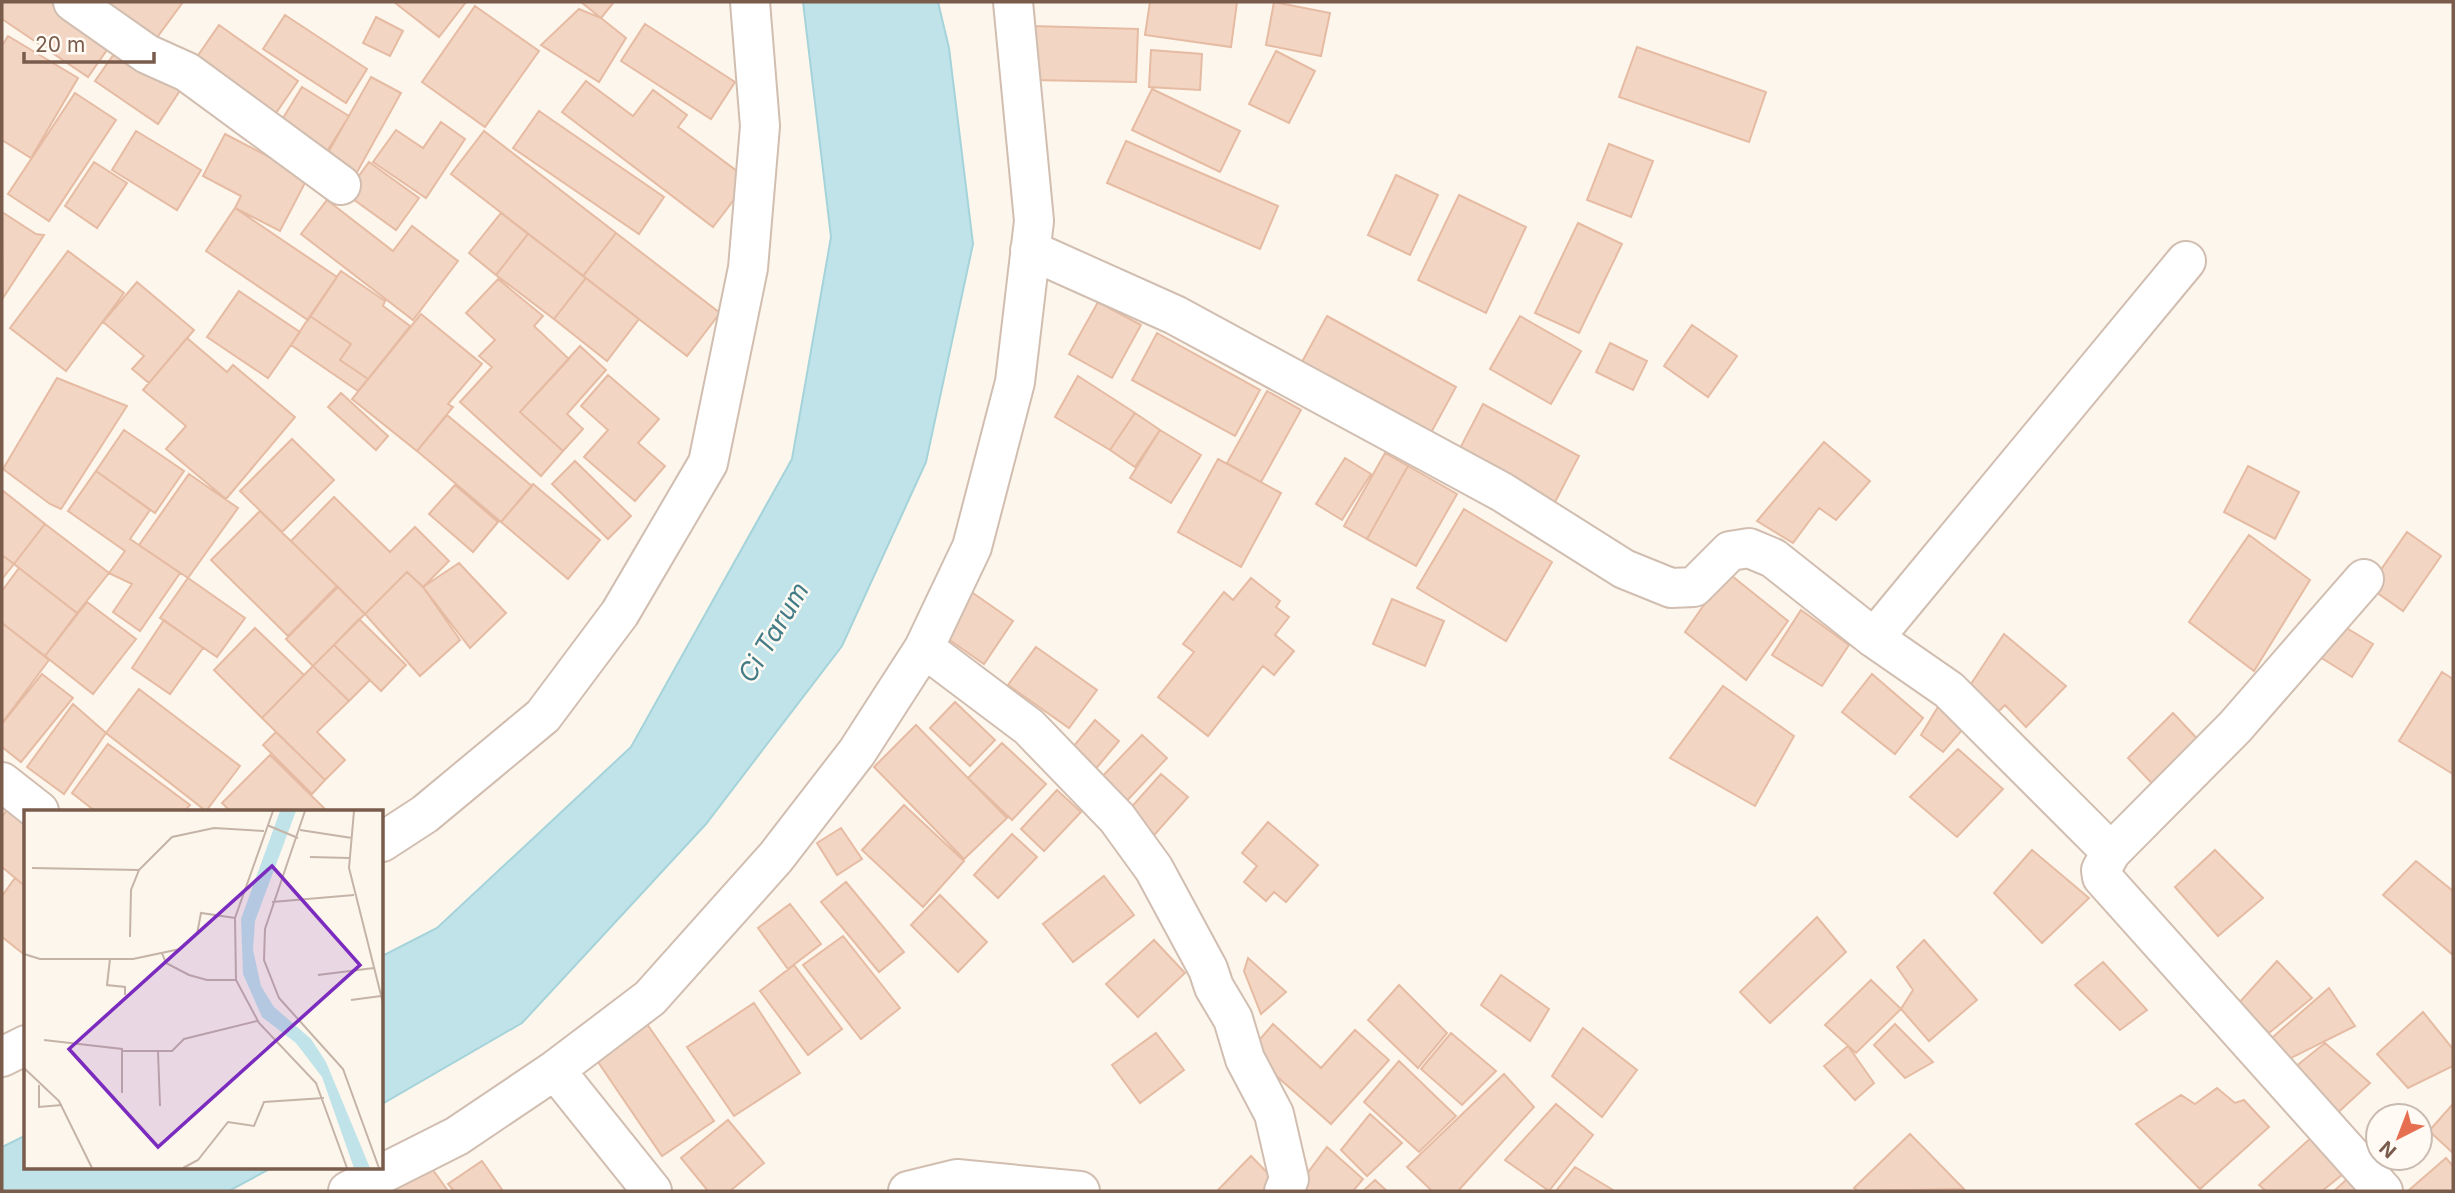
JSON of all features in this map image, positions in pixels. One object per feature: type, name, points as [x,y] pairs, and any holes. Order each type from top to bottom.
[{"type":"street","points":[[73,2],[147,54],[187,72],[341,185]]},
{"type":"street","points":[[383,841],[425,814],[543,716],[620,613],[708,463],[748,268],[760,126],[750,2]]},
{"type":"street","points":[[348,1191],[457,1136],[555,1070],[650,998],[776,857],[857,752],[924,648],[972,547],[1015,382],[1034,221],[1013,2]]},
{"type":"street","points":[[1030,250],[1175,315],[1502,492],[1624,569],[1671,588],[1694,587],[1730,551],[1749,548],[1773,558],[1874,638],[1949,690],[2111,852]]},
{"type":"street","points":[[1874,638],[2186,261]]},
{"type":"street","points":[[2364,579],[2235,727],[2111,852],[2101,870],[2102,877],[2383,1191]]},
{"type":"street","points":[[924,648],[1029,727],[1117,818],[1154,869],[1233,1019],[1245,1059],[1274,1114],[1289,1179],[1284,1191]]},
{"type":"street","points":[[2,782],[38,810]]},
{"type":"street","points":[[2,1057],[24,1046]]},
{"type":"street","points":[[555,1070],[652,1191]]},
{"type":"street","points":[[908,1191],[957,1179],[1080,1191]]},
{"type":"water","name":"Ci Tarum","points":[[803,2],[938,2],[949,48],[973,244],[926,462],[842,646],[706,824],[522,1023],[383,1103],[383,955],[437,928],[631,747],[792,459],[831,237]]},
{"type":"water","points":[[24,1136],[24,1168],[271,1168],[229,1191],[2,1191],[2,1147]]},
{"type":"building","points":[[2,2],[65,2],[116,37],[88,77],[2,19]]},
{"type":"building","points":[[79,2],[183,2],[147,51]]},
{"type":"building","points":[[394,2],[466,2],[439,37]]},
{"type":"building","points":[[581,2],[614,2],[601,18]]},
{"type":"building","points":[[1150,2],[1237,2],[1231,47],[1145,35]]},
{"type":"building","points":[[1274,2],[1330,13],[1321,56],[1266,45]]},
{"type":"building","points":[[475,6],[539,51],[485,127],[422,82]]},
{"type":"building","points":[[579,9],[601,18],[626,38],[599,82],[541,45]]},
{"type":"building","points":[[285,15],[367,69],[346,103],[263,49]]},
{"type":"building","points":[[376,17],[403,31],[390,56],[363,43]]},
{"type":"building","points":[[645,24],[735,82],[711,119],[621,61]]},
{"type":"building","points":[[219,25],[298,81],[267,126],[188,70]]},
{"type":"building","points":[[1032,26],[1138,29],[1136,82],[1031,80]]},
{"type":"building","points":[[8,36],[78,78],[31,158],[2,140],[2,46]]},
{"type":"building","points":[[121,44],[183,86],[158,124],[95,81]]},
{"type":"building","points":[[1637,47],[1766,92],[1749,142],[1619,97]]},
{"type":"building","points":[[1151,50],[1202,54],[1200,90],[1149,87]]},
{"type":"building","points":[[1276,51],[1315,71],[1289,123],[1249,104]]},
{"type":"building","points":[[371,77],[401,93],[356,174],[325,158]]},
{"type":"building","points":[[586,81],[633,116],[653,90],[687,115],[678,127],[749,180],[713,227],[562,112]]},
{"type":"building","points":[[302,87],[349,116],[321,161],[274,133]]},
{"type":"building","points":[[1152,89],[1240,131],[1220,172],[1132,130]]},
{"type":"building","points":[[75,93],[116,120],[49,221],[8,194]]},
{"type":"building","points":[[539,111],[664,197],[639,234],[513,148]]},
{"type":"building","points":[[441,122],[465,139],[426,198],[373,162],[396,130],[423,148]]},
{"type":"building","points":[[136,131],[201,170],[177,210],[112,170]]},
{"type":"building","points":[[484,131],[616,233],[583,276],[451,174]]},
{"type":"building","points":[[225,134],[308,177],[280,231],[235,208],[241,196],[203,176]]},
{"type":"building","points":[[1126,141],[1278,206],[1260,249],[1107,183]]},
{"type":"building","points":[[1609,144],[1653,161],[1631,217],[1587,200]]},
{"type":"building","points":[[94,162],[127,183],[97,228],[65,206]]},
{"type":"building","points":[[369,162],[419,198],[396,230],[346,194]]},
{"type":"building","points":[[1396,175],[1438,195],[1410,255],[1368,235]]},
{"type":"building","points":[[1459,195],[1526,227],[1486,313],[1418,280]]},
{"type":"building","points":[[327,200],[393,251],[412,226],[458,261],[413,320],[301,234]]},
{"type":"building","points":[[235,208],[337,277],[308,320],[206,251]]},
{"type":"building","points":[[2,212],[36,234],[44,235],[3,298]]},
{"type":"building","points":[[501,213],[528,234],[496,275],[469,253]]},
{"type":"building","points":[[1578,223],[1622,244],[1579,333],[1535,313]]},
{"type":"building","points":[[616,233],[720,313],[687,356],[583,276]]},
{"type":"building","points":[[528,234],[586,278],[554,319],[496,275]]},
{"type":"building","points":[[68,251],[124,293],[66,371],[10,328]]},
{"type":"building","points":[[341,271],[385,301],[383,306],[410,326],[368,379],[340,360],[351,344],[310,316]]},
{"type":"building","points":[[586,278],[639,319],[607,361],[554,319]]},
{"type":"building","points":[[498,279],[543,316],[534,326],[569,359],[520,412],[563,451],[541,476],[460,402],[492,367],[479,356],[495,340],[466,313]]},
{"type":"building","points":[[137,282],[194,330],[149,383],[132,369],[144,356],[103,322]]},
{"type":"building","points":[[239,291],[300,332],[268,378],[207,337]]},
{"type":"building","points":[[1098,302],[1141,325],[1112,378],[1069,354]]},
{"type":"building","points":[[421,314],[482,364],[448,404],[453,407],[417,451],[352,399]]},
{"type":"building","points":[[310,316],[351,344],[340,360],[368,379],[358,391],[291,345]]},
{"type":"building","points":[[1327,316],[1456,387],[1426,442],[1297,371]]},
{"type":"building","points":[[1520,316],[1581,351],[1551,404],[1490,369]]},
{"type":"building","points":[[1692,325],[1737,356],[1708,397],[1664,366]]},
{"type":"building","points":[[1157,333],[1260,390],[1235,436],[1132,380]]},
{"type":"building","points":[[187,338],[227,372],[233,365],[295,417],[226,499],[166,449],[186,426],[143,390]]},
{"type":"building","points":[[1610,343],[1647,361],[1633,390],[1596,372]]},
{"type":"building","points":[[580,346],[606,370],[567,414],[583,429],[563,451],[520,412]]},
{"type":"building","points":[[608,375],[659,419],[638,443],[665,466],[635,501],[584,457],[608,430],[581,406]]},
{"type":"building","points":[[1078,376],[1135,413],[1110,450],[1055,417]]},
{"type":"building","points":[[57,378],[127,406],[61,509],[50,504],[3,469]]},
{"type":"building","points":[[1267,391],[1301,410],[1261,482],[1227,463]]},
{"type":"building","points":[[341,393],[388,436],[376,450],[328,407]]},
{"type":"building","points":[[1483,404],[1579,456],[1552,508],[1456,456]]},
{"type":"building","points":[[1135,413],[1160,430],[1135,467],[1110,450]]},
{"type":"building","points":[[447,415],[532,486],[501,522],[417,451]]},
{"type":"building","points":[[124,430],[184,471],[155,513],[96,471]]},
{"type":"building","points":[[1160,430],[1201,455],[1171,503],[1130,478]]},
{"type":"building","points":[[292,439],[334,480],[282,532],[240,491]]},
{"type":"building","points":[[1824,442],[1870,481],[1836,520],[1819,508],[1793,543],[1757,521]]},
{"type":"building","points":[[1385,453],[1408,466],[1367,539],[1344,526]]},
{"type":"building","points":[[1345,458],[1371,474],[1342,520],[1316,504]]},
{"type":"building","points":[[1218,459],[1281,493],[1241,567],[1178,532]]},
{"type":"building","points":[[575,461],[631,516],[608,539],[552,484]]},
{"type":"building","points":[[1408,466],[1457,494],[1416,566],[1367,539]]},
{"type":"building","points":[[2248,466],[2299,492],[2275,539],[2224,512]]},
{"type":"building","points":[[96,471],[150,510],[130,539],[180,573],[140,631],[113,612],[132,584],[109,573],[125,551],[68,511]]},
{"type":"building","points":[[189,474],[238,508],[188,578],[139,545]]},
{"type":"building","points":[[533,484],[600,540],[568,579],[501,522]]},
{"type":"building","points":[[455,485],[498,522],[473,552],[429,514]]},
{"type":"building","points":[[2,490],[45,524],[14,564],[2,555]]},
{"type":"building","points":[[334,497],[390,552],[415,527],[449,561],[423,587],[407,572],[365,614],[291,541]]},
{"type":"building","points":[[1464,509],[1552,562],[1506,641],[1417,588]]},
{"type":"building","points":[[260,511],[337,586],[288,636],[211,560]]},
{"type":"building","points":[[45,524],[109,573],[77,613],[14,564]]},
{"type":"building","points":[[2407,532],[2441,556],[2403,611],[2369,587]]},
{"type":"building","points":[[2249,535],[2310,580],[2254,671],[2189,622]]},
{"type":"building","points":[[2,555],[14,564],[2,579]]},
{"type":"building","points":[[459,563],[506,613],[470,648],[423,587]]},
{"type":"building","points":[[19,568],[77,613],[45,656],[2,623],[2,591]]},
{"type":"building","points":[[407,572],[423,587],[460,640],[420,676],[365,614]]},
{"type":"building","points":[[1727,572],[1788,621],[1746,680],[1685,632]]},
{"type":"building","points":[[188,578],[245,618],[217,657],[160,618]]},
{"type":"building","points":[[1251,578],[1280,601],[1276,607],[1289,617],[1275,635],[1294,651],[1274,675],[1263,666],[1208,736],[1158,697],[1194,652],[1183,644],[1224,592],[1233,600]]},
{"type":"building","points":[[338,587],[365,614],[313,666],[286,639]]},
{"type":"building","points":[[970,591],[1013,621],[984,664],[941,634]]},
{"type":"building","points":[[1392,599],[1444,621],[1425,666],[1373,644]]},
{"type":"building","points":[[87,602],[136,639],[93,694],[45,656]]},
{"type":"building","points":[[1801,610],[1849,645],[1822,686],[1772,655]]},
{"type":"building","points":[[359,619],[406,665],[381,691],[334,645]]},
{"type":"building","points":[[164,620],[203,648],[170,694],[132,668]]},
{"type":"building","points":[[2335,621],[2373,644],[2352,677],[2315,654]]},
{"type":"building","points":[[2,623],[49,660],[2,723]]},
{"type":"building","points":[[255,628],[304,675],[262,718],[214,670]]},
{"type":"building","points":[[2004,634],[2066,686],[2026,727],[2005,705],[1990,720],[1963,696]]},
{"type":"building","points":[[334,645],[370,680],[349,701],[313,666]]},
{"type":"building","points":[[1036,647],[1097,690],[1069,728],[1008,685]]},
{"type":"building","points":[[313,666],[349,701],[317,732],[345,760],[325,780],[262,718]]},
{"type":"building","points":[[2442,672],[2453,679],[2453,774],[2399,741]]},
{"type":"building","points":[[42,674],[73,698],[21,762],[2,747],[2,724]]},
{"type":"building","points":[[1872,674],[1923,718],[1895,754],[1842,712]]},
{"type":"building","points":[[1723,686],[1794,736],[1755,806],[1670,758]]},
{"type":"building","points":[[139,689],[240,766],[205,810],[106,733]]},
{"type":"building","points":[[955,702],[995,740],[970,766],[930,728]]},
{"type":"building","points":[[1941,702],[1970,721],[1943,752],[1921,735]]},
{"type":"building","points":[[73,704],[106,733],[64,794],[27,767]]},
{"type":"building","points":[[2173,713],[2207,749],[2163,795],[2128,758]]},
{"type":"building","points":[[1095,720],[1119,741],[1093,772],[1069,752]]},
{"type":"building","points":[[916,725],[1007,818],[964,859],[874,767]]},
{"type":"building","points":[[276,732],[325,780],[312,794],[263,745]]},
{"type":"building","points":[[1142,735],[1167,758],[1121,807],[1096,783]]},
{"type":"building","points":[[1002,743],[1046,784],[1012,820],[968,778]]},
{"type":"building","points":[[108,744],[190,805],[186,810],[94,810],[72,793]]},
{"type":"building","points":[[1958,749],[2003,789],[1957,837],[1910,797]]},
{"type":"building","points":[[270,755],[326,810],[229,810],[222,803]]},
{"type":"building","points":[[1161,774],[1188,797],[1148,842],[1127,812]]},
{"type":"building","points":[[1057,790],[1081,812],[1044,851],[1021,829]]},
{"type":"building","points":[[904,805],[964,861],[923,907],[862,850]]},
{"type":"building","points":[[8,808],[24,821],[24,885],[2,867],[2,817]]},
{"type":"building","points":[[1268,822],[1318,865],[1286,902],[1274,892],[1266,901],[1244,882],[1257,866],[1242,853]]},
{"type":"building","points":[[841,828],[862,859],[837,875],[817,843]]},
{"type":"building","points":[[1012,834],[1037,857],[998,898],[974,875]]},
{"type":"building","points":[[2032,850],[2089,898],[2042,943],[1994,893]]},
{"type":"building","points":[[2215,850],[2263,898],[2218,936],[2175,887]]},
{"type":"building","points":[[2416,861],[2453,891],[2453,955],[2383,895]]},
{"type":"building","points":[[1104,876],[1134,915],[1073,962],[1043,924]]},
{"type":"building","points":[[15,878],[24,885],[24,954],[2,937],[2,896]]},
{"type":"building","points":[[846,882],[904,952],[879,972],[821,902]]},
{"type":"building","points":[[940,895],[987,942],[958,972],[911,925]]},
{"type":"building","points":[[790,904],[821,944],[788,969],[758,928]]},
{"type":"building","points":[[1817,917],[1846,952],[1770,1023],[1740,992]]},
{"type":"building","points":[[843,936],[900,1008],[861,1039],[803,965]]},
{"type":"building","points":[[1154,940],[1185,973],[1138,1017],[1106,984]]},
{"type":"building","points":[[1924,940],[1977,1000],[1929,1041],[1901,1009],[1913,990],[1897,967]]},
{"type":"building","points":[[1248,958],[1286,992],[1261,1014],[1244,971]]},
{"type":"building","points":[[2277,961],[2312,998],[2269,1033],[2238,1004]]},
{"type":"building","points":[[2103,962],[2147,1010],[2120,1030],[2075,985]]},
{"type":"building","points":[[794,965],[842,1029],[808,1055],[760,991]]},
{"type":"building","points":[[1501,975],[1549,1009],[1530,1041],[1481,1005]]},
{"type":"building","points":[[1871,980],[1901,1009],[1856,1053],[1825,1025]]},
{"type":"building","points":[[1399,985],[1447,1033],[1418,1068],[1368,1020]]},
{"type":"building","points":[[2329,988],[2355,1026],[2285,1061],[2266,1043]]},
{"type":"building","points":[[754,1003],[800,1073],[734,1116],[687,1047]]},
{"type":"building","points":[[2423,1012],[2453,1049],[2453,1066],[2408,1088],[2377,1054]]},
{"type":"building","points":[[647,1024],[714,1121],[662,1156],[596,1059]]},
{"type":"building","points":[[1273,1024],[1321,1068],[1355,1030],[1389,1060],[1331,1124],[1249,1052]]},
{"type":"building","points":[[1895,1024],[1933,1062],[1905,1078],[1874,1045]]},
{"type":"building","points":[[1583,1028],[1637,1070],[1602,1117],[1552,1076]]},
{"type":"building","points":[[1156,1033],[1184,1070],[1140,1103],[1112,1065]]},
{"type":"building","points":[[1451,1033],[1496,1071],[1462,1105],[1421,1069]]},
{"type":"building","points":[[2325,1043],[2370,1083],[2333,1117],[2290,1071]]},
{"type":"building","points":[[1848,1046],[1874,1083],[1855,1100],[1824,1066]]},
{"type":"building","points":[[1399,1061],[1456,1116],[1419,1152],[1364,1102]]},
{"type":"building","points":[[1504,1074],[1534,1107],[1458,1191],[1432,1191],[1407,1167]]},
{"type":"building","points":[[2217,1088],[2235,1103],[2244,1100],[2269,1127],[2200,1189],[2136,1124],[2181,1095],[2195,1104]]},
{"type":"building","points":[[1556,1104],[1593,1135],[1549,1191],[1505,1160]]},
{"type":"building","points":[[2453,1104],[2453,1153],[2434,1136],[2434,1125]]},
{"type":"building","points":[[1370,1114],[1402,1143],[1367,1176],[1341,1150]]},
{"type":"building","points":[[728,1120],[764,1163],[730,1191],[708,1191],[681,1158]]},
{"type":"building","points":[[1910,1134],[1964,1189],[1858,1191],[1854,1188]]},
{"type":"building","points":[[2313,1136],[2343,1174],[2322,1191],[2266,1191],[2259,1185]]},
{"type":"building","points":[[1327,1147],[1363,1179],[1353,1191],[1294,1191]]},
{"type":"building","points":[[1251,1156],[1285,1191],[1217,1191]]},
{"type":"building","points":[[2446,1158],[2453,1166],[2453,1191],[2408,1191],[2430,1172],[2434,1172],[2434,1168]]},
{"type":"building","points":[[482,1161],[503,1191],[454,1191],[448,1184]]},
{"type":"building","points":[[428,1163],[448,1191],[389,1191]]},
{"type":"building","points":[[1575,1167],[1613,1190],[1613,1191],[1556,1191]]},
{"type":"building","points":[[2356,1171],[2371,1191],[2334,1191]]},
{"type":"building","points":[[1375,1180],[1387,1191],[1363,1191]]}]
